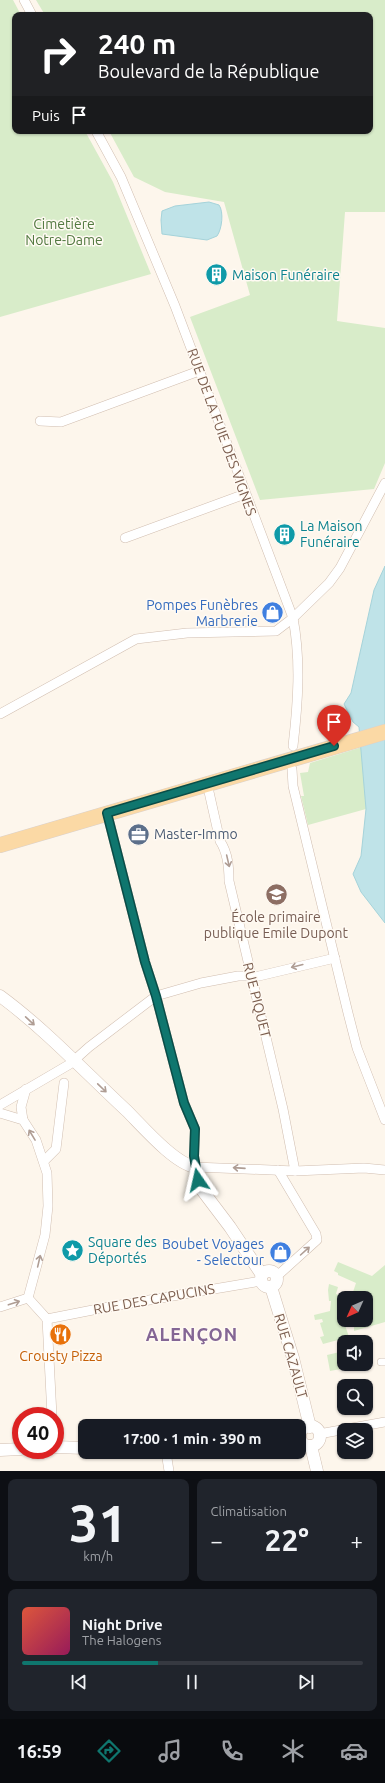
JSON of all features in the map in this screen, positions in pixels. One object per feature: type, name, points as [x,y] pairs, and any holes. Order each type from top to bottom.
[{"type":"main road","points":[[0,845],[385,732]]},
{"type":"street","points":[[24,0],[30,12]]},
{"type":"street","name":"RUE DE LA FUIE DES VIGNES","points":[[98,134],[121,177],[175,306],[293,618],[297,645],[297,702],[293,746]]},
{"type":"street","points":[[40,421],[61,422],[199,370]]},
{"type":"street","points":[[0,714],[136,639],[187,633],[276,631],[293,618],[329,583],[340,568],[385,483]]},
{"type":"street","points":[[125,538],[245,494]]},
{"type":"street","points":[[292,769],[293,786],[358,1048],[385,1120]]},
{"type":"street","name":"RUE PIQUET","points":[[207,783],[220,841],[224,847],[229,868],[228,881],[284,1109],[295,1171]]},
{"type":"street","points":[[107,813],[145,962],[156,996],[184,1103],[195,1129],[195,1167]]},
{"type":"street","points":[[0,1104],[74,1061],[89,1047],[156,996],[201,983],[238,976],[259,976],[335,958]]},
{"type":"street","points":[[0,996],[14,1006],[74,1061],[169,1151],[190,1166],[295,1171],[364,1168],[385,1170]]},
{"type":"street","points":[[44,1161],[56,1149],[64,1083]]},
{"type":"street","points":[[26,1089],[21,1107],[23,1120],[36,1140],[44,1161],[47,1173],[48,1193],[45,1235],[28,1298]]},
{"type":"street","points":[[0,1113],[23,1120]]},
{"type":"street","name":"RUE CAZAULT","points":[[195,1167],[202,1190],[267,1280],[315,1430]]},
{"type":"street","points":[[267,1280],[317,1240],[316,1234],[278,1170]]},
{"type":"street","name":"RUE DES CAPUCINS","points":[[48,1319],[108,1307],[267,1280]]},
{"type":"street","points":[[0,1308],[28,1298]]},
{"type":"street","points":[[28,1298],[48,1319],[52,1407]]},
{"type":"street","points":[[306,1430],[385,1422]]},
{"type":"street","points":[[311,1446],[319,1440],[315,1430]]},
{"type":"street","points":[[306,1444],[311,1446]]},
{"type":"street","points":[[311,1446],[317,1471]]},
{"type":"street","points":[[64,1447],[78,1448]]},
{"type":"street","points":[[0,1450],[12,1449]]},
{"type":"street","points":[[167,1459],[169,1471]]},
{"type":"green space","name":"Cimetière Notre-Dame","points":[[0,0],[13,0],[19,12],[12,12],[12,134],[87,134],[113,182],[151,274],[0,317]]},
{"type":"green space","points":[[36,0],[385,0],[385,212],[345,212],[337,321],[385,328],[385,463],[374,489],[260,500],[190,317],[250,295],[224,202],[165,192],[134,177],[111,134],[373,134],[373,12],[43,12]]},
{"type":"green space","points":[[362,747],[366,809],[308,825],[301,796],[304,796],[300,773],[308,772],[310,763]]},
{"type":"green space","points":[[338,1262],[372,1276],[385,1265],[385,1322],[373,1325],[373,1291],[353,1291],[356,1283],[338,1275],[338,1273],[334,1271]]},
{"type":"green space","points":[[329,1284],[338,1287],[336,1294],[337,1327],[346,1327],[348,1335],[337,1335],[337,1340],[323,1344],[320,1337],[324,1336],[320,1323],[323,1322],[322,1319],[315,1320],[314,1315],[330,1311],[331,1301],[329,1301]]},
{"type":"green space","points":[[354,1327],[368,1327],[354,1331]]},
{"type":"green space","points":[[337,1353],[337,1370],[330,1371],[327,1355]]},
{"type":"water","points":[[209,202],[219,205],[222,212],[221,225],[217,236],[207,240],[162,234],[162,211],[175,206]]},
{"type":"water","points":[[385,566],[385,923],[361,892],[353,874],[361,856],[366,809],[359,727],[353,722],[344,704],[351,693],[374,590]]},
{"type":"place","name":"Maison Funéraire","points":[[216,275]]},
{"type":"place","name":"La Maison Funéraire","points":[[285,534]]},
{"type":"place","name":"Pompes Funèbres Marbrerie","points":[[273,613]]},
{"type":"place","name":"Master-Immo","points":[[139,834]]},
{"type":"place","name":"École primaire publique Emile Dupont","points":[[276,895]]},
{"type":"place","name":"Square des Déportés","points":[[72,1250]]},
{"type":"place","name":"Boubet Voyages - Selectour","points":[[280,1252]]},
{"type":"place","name":"Crousty Pizza","points":[[61,1334]]},
{"type":"district","name":"ALENÇON","points":[[192,1334]]},
{"type":"route","points":[[198,1180],[194,1156],[195,1129],[184,1103],[154,987],[145,962],[107,813],[334,746]]}]
